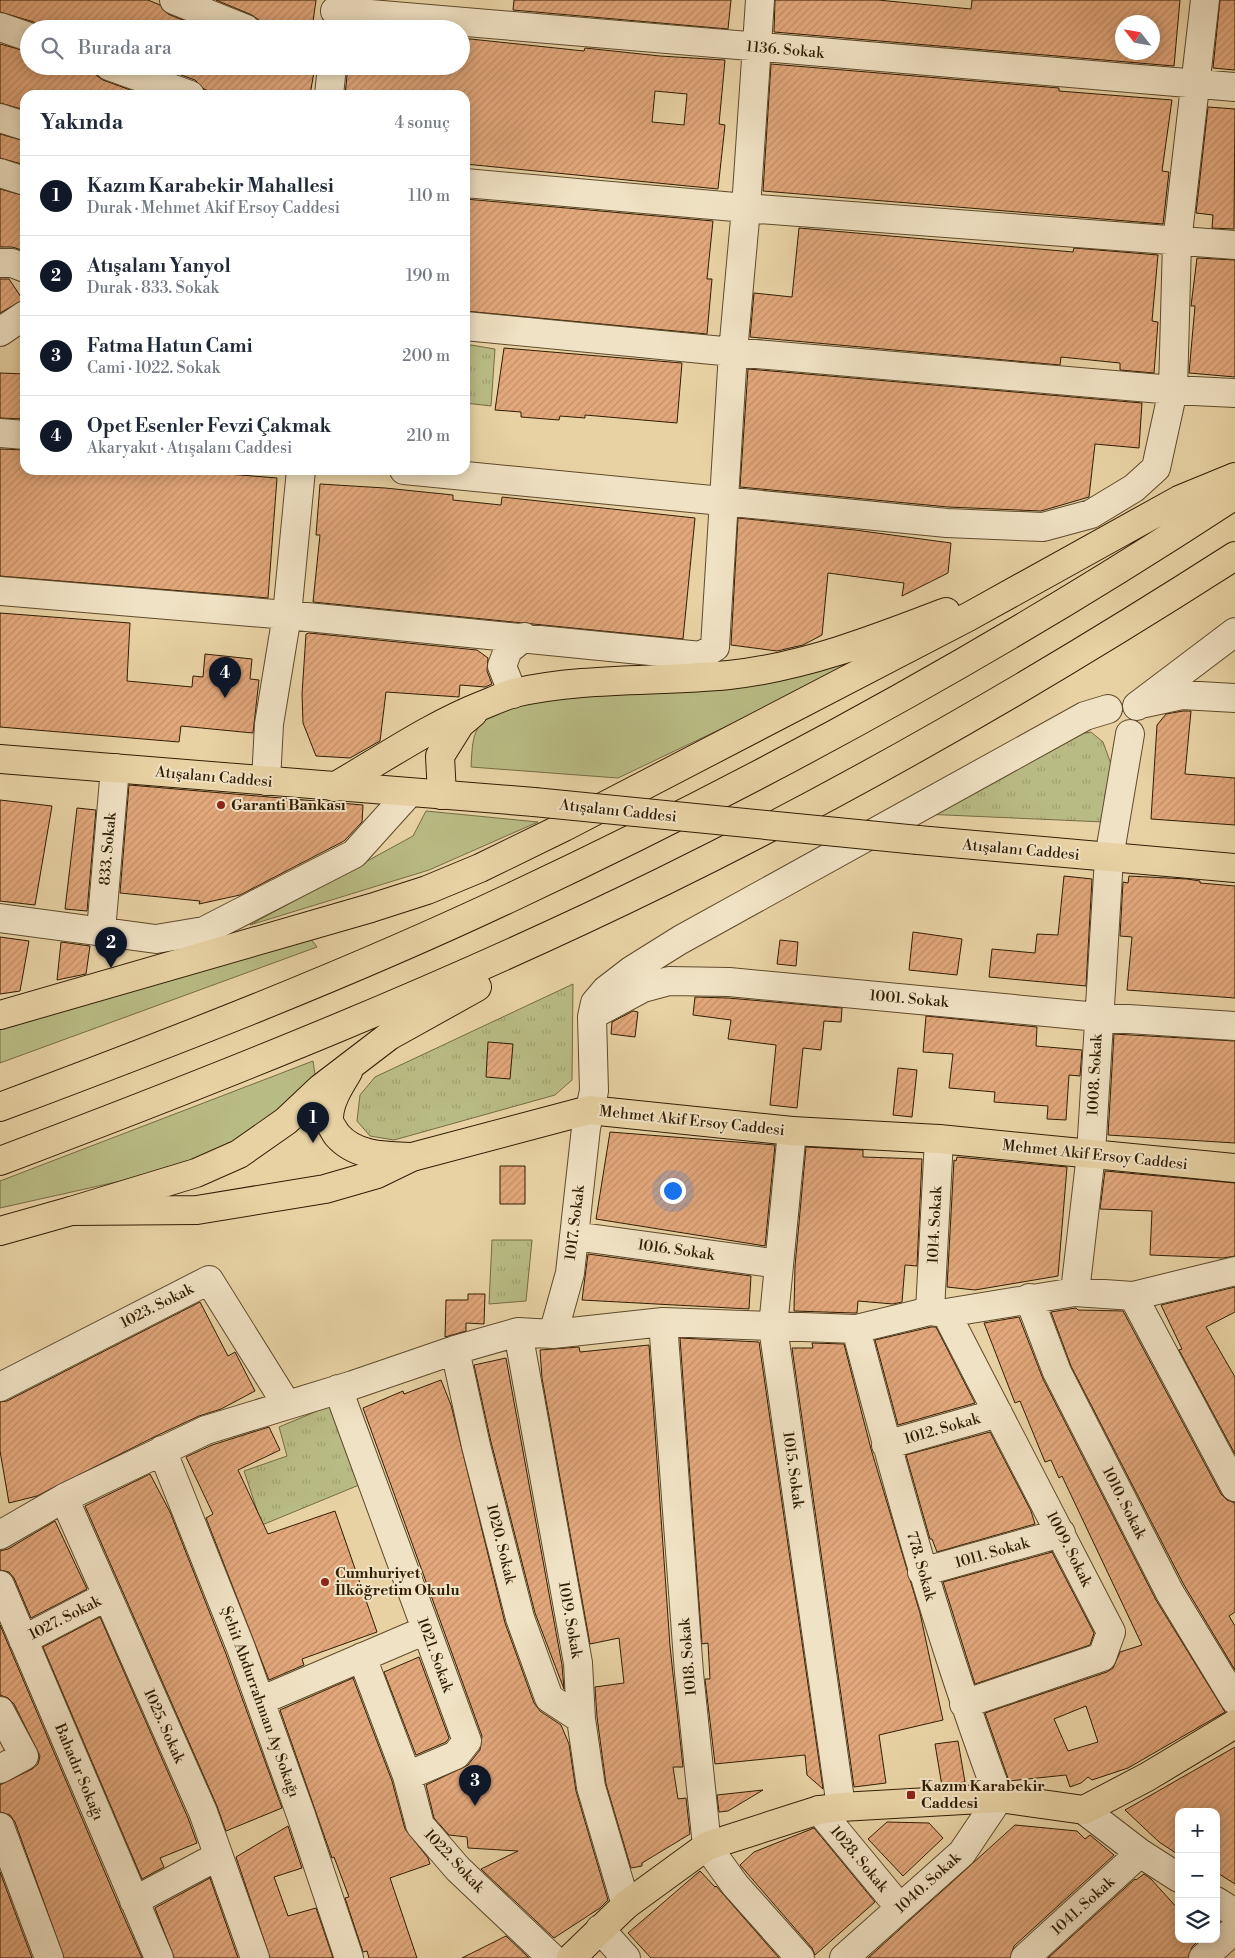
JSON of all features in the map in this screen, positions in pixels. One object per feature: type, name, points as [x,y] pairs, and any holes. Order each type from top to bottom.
[{"type":"main road","points":[[0,1015],[245,945],[427,890],[480,868],[686,765],[1068,563],[1179,500],[1235,477]]},
{"type":"main road","points":[[0,1107],[124,1061],[329,978],[513,897],[720,795],[958,665],[1069,599],[1235,495]]},
{"type":"main road","points":[[0,1161],[140,1108],[375,1014],[615,904],[863,777],[1069,659],[1235,556]]},
{"type":"main road","points":[[334,787],[451,718],[513,694],[556,686],[729,675],[795,663],[871,640],[1068,563]]},
{"type":"main road","points":[[442,795],[440,756],[460,724],[480,706]]},
{"type":"main road","name":"Atışalanı Caddesi","points":[[0,759],[534,802],[1109,858],[1235,868]]},
{"type":"main road","points":[[0,1231],[196,1173],[238,1154],[286,1121],[321,1088],[389,1036],[496,977],[615,904]]},
{"type":"main road","points":[[352,1064],[330,1110],[329,1120],[333,1129],[348,1144],[365,1153],[412,1157]]},
{"type":"main road","name":"Mehmet Akif Ersoy Caddesi","points":[[71,1211],[197,1210],[325,1189],[377,1174],[412,1157],[589,1110],[792,1131],[939,1139],[1235,1168]]},
{"type":"main road","points":[[571,1958],[626,1905],[708,1846],[830,1809],[999,1798],[1084,1810],[1147,1777],[1235,1724]]},
{"type":"street","points":[[0,591],[287,615],[701,656],[715,647],[733,352],[746,208],[760,0]]},
{"type":"street","points":[[454,475],[947,523],[1043,527],[1091,514],[1134,488],[1156,468],[1173,390],[1177,242],[1205,0]]},
{"type":"street","points":[[190,3],[227,20]]},
{"type":"street","name":"1136. Sokak","points":[[334,13],[418,20]]},
{"type":"street","name":"1136. Sokak","points":[[470,24],[1235,87]]},
{"type":"street","points":[[0,27],[20,34]]},
{"type":"street","points":[[134,75],[176,90]]},
{"type":"street","points":[[330,90],[331,75]]},
{"type":"street","points":[[0,118],[20,124]]},
{"type":"street","points":[[0,174],[20,180]]},
{"type":"street","points":[[470,182],[746,208],[1235,245]]},
{"type":"street","points":[[0,263],[12,263],[20,266]]},
{"type":"street","points":[[0,332],[20,318]]},
{"type":"street","points":[[470,326],[733,352],[1173,390],[1235,393]]},
{"type":"street","points":[[0,433],[20,435]]},
{"type":"street","points":[[266,781],[269,724],[287,615],[301,475]]},
{"type":"street","points":[[1137,706],[1235,632]]},
{"type":"street","points":[[513,694],[502,666],[508,650],[524,637]]},
{"type":"street","points":[[1137,706],[1158,698],[1182,695],[1235,698]]},
{"type":"street","points":[[592,1017],[595,1003],[606,990],[632,970],[680,940],[1085,716],[1108,709],[1120,700],[1131,701],[1137,706],[1141,722],[1135,731],[1130,734],[1118,735],[1109,728],[1106,717],[1108,709]]},
{"type":"street","name":"1008. Sokak","points":[[1075,1292],[1091,1154],[1109,858],[1130,734]]},
{"type":"street","name":"833. Sokak","points":[[101,931],[115,768]]},
{"type":"street","points":[[0,918],[156,939],[204,931],[354,854],[409,792]]},
{"type":"street","name":"1001. Sokak","points":[[592,1017],[603,1009],[643,988],[669,981],[728,982],[1098,1017],[1235,1026]]},
{"type":"street","name":"1017. Sokak","points":[[553,1334],[570,1273],[589,1110],[594,1091],[592,1017]]},
{"type":"street","name":"1015. Sokak","points":[[792,1131],[773,1327],[830,1809]]},
{"type":"street","name":"1014. Sokak","points":[[938,1312],[939,1139]]},
{"type":"street","name":"1016. Sokak","points":[[574,1236],[779,1264]]},
{"type":"street","points":[[0,1535],[64,1498],[206,1430],[338,1390],[455,1350],[518,1332],[553,1334],[663,1322],[856,1329],[938,1312],[1075,1292],[1133,1296],[1235,1270]]},
{"type":"street","name":"1023. Sokak","points":[[0,1386],[209,1280],[287,1405]]},
{"type":"street","points":[[1133,1296],[1235,1486]]},
{"type":"street","name":"1010. Sokak","points":[[1029,1298],[1057,1372],[1156,1566],[1235,1700]]},
{"type":"street","name":"1009. Sokak","points":[[938,1312],[998,1413],[1111,1632],[1102,1657],[964,1704]]},
{"type":"street","name":"1018. Sokak","points":[[663,1322],[671,1461],[688,1664],[708,1846],[735,1885],[800,1958]]},
{"type":"street","name":"778. Sokak","points":[[856,1329],[922,1572],[964,1704],[999,1798]]},
{"type":"street","name":"1019. Sokak","points":[[518,1332],[578,1664],[581,1719],[591,1787],[626,1905]]},
{"type":"street","name":"1020. Sokak","points":[[455,1350],[476,1446],[520,1618],[549,1698],[581,1719]]},
{"type":"street","name":"1021. Sokak","points":[[338,1390],[467,1741],[456,1755],[407,1776]]},
{"type":"street","name":"1012. Sokak","points":[[886,1444],[998,1413]]},
{"type":"street","name":"Şehit Abdurrahman Ay Sokağı","points":[[162,1450],[260,1701],[349,1958]]},
{"type":"street","name":"1025. Sokak","points":[[64,1498],[203,1812],[255,1958]]},
{"type":"street","name":"1011. Sokak","points":[[922,1572],[1061,1533]]},
{"type":"street","name":"Bahadır Sokağı","points":[[0,1585],[159,1958]]},
{"type":"street","name":"1027. Sokak","points":[[23,1640],[107,1596]]},
{"type":"street","points":[[260,1701],[426,1630]]},
{"type":"street","name":"1022. Sokak","points":[[362,1657],[407,1776],[420,1825],[458,1869],[552,1958]]},
{"type":"street","points":[[0,1711],[24,1756],[0,1769]]},
{"type":"street","name":"1040. Sokak","points":[[844,1958],[962,1853],[999,1798]]},
{"type":"street","name":"1028. Sokak","points":[[830,1809],[900,1908]]},
{"type":"street","points":[[1084,1810],[1140,1853],[1175,1875]]},
{"type":"street","points":[[0,1827],[49,1958]]},
{"type":"street","name":"1041. Sokak","points":[[1025,1958],[1140,1853]]},
{"type":"street","points":[[134,1901],[218,1856]]},
{"type":"street","points":[[1220,1904],[1235,1913]]},
{"type":"street","points":[[600,1929],[626,1958]]},
{"type":"street","points":[[1203,1958],[1235,1929]]},
{"type":"green space","points":[[470,345],[495,349],[491,406],[470,404]]},
{"type":"green space","points":[[884,651],[618,778],[471,767],[473,744],[477,729],[487,718],[506,703]]},
{"type":"green space","points":[[1091,732],[1103,742],[1111,764],[1104,822],[923,814],[1073,735]]},
{"type":"green space","points":[[426,811],[538,822],[429,870],[250,925],[413,836]]},
{"type":"green space","points":[[307,934],[317,947],[0,1063],[0,1025]]},
{"type":"green space","points":[[573,984],[572,1080],[555,1095],[394,1140],[370,1136],[357,1121],[360,1095],[375,1077]]},
{"type":"green space","points":[[313,1061],[316,1081],[226,1150],[161,1172],[0,1208],[0,1181]]},
{"type":"green space","points":[[492,1240],[532,1240],[526,1301],[489,1304]]},
{"type":"green space","points":[[334,1404],[359,1485],[262,1525],[244,1471],[287,1456],[279,1427]]},
{"type":"building","points":[[0,0],[148,0],[160,5],[168,14],[182,20],[27,20],[0,12]]},
{"type":"building","points":[[216,0],[316,0],[313,20],[259,20],[252,15]]},
{"type":"building","points":[[514,0],[731,0],[728,29],[513,10]]},
{"type":"building","points":[[775,0],[878,0],[971,9],[972,0],[1180,0],[1174,66],[774,32]]},
{"type":"building","points":[[1220,0],[1235,0],[1235,70],[1213,68]]},
{"type":"building","points":[[470,39],[584,51],[585,48],[660,56],[725,60],[719,124],[725,125],[718,189],[470,164],[470,90],[346,90],[347,75],[470,75]],"holes":[[[655,91],[687,94],[684,125],[652,122]]]},
{"type":"building","points":[[0,44],[20,50],[20,75],[97,75],[103,80],[130,90],[20,90],[20,109],[0,103]]},
{"type":"building","points":[[771,64],[1059,88],[1059,91],[1172,100],[1162,171],[1169,172],[1163,224],[763,191]]},
{"type":"building","points":[[181,75],[313,75],[311,90],[206,90],[195,80]]},
{"type":"building","points":[[1208,107],[1235,109],[1234,229],[1212,228],[1213,215],[1196,213]]},
{"type":"building","points":[[0,134],[20,140],[20,164],[0,158]]},
{"type":"building","points":[[0,189],[20,195],[20,249],[0,247]]},
{"type":"building","points":[[470,199],[713,221],[707,279],[712,279],[707,334],[470,311]]},
{"type":"building","points":[[799,228],[1073,252],[1074,248],[1158,255],[1152,321],[1158,322],[1154,373],[1120,370],[1120,363],[1061,357],[1060,365],[750,337],[754,293],[792,297]]},
{"type":"building","points":[[1197,258],[1235,260],[1235,377],[1189,373],[1195,306],[1191,306]]},
{"type":"building","points":[[0,279],[9,279],[20,296],[20,302],[0,313]]},
{"type":"building","points":[[504,348],[682,363],[677,423],[585,415],[585,418],[560,416],[559,420],[521,417],[521,412],[495,410]]},
{"type":"building","points":[[748,369],[1142,403],[1139,448],[1095,444],[1089,497],[1041,511],[948,507],[740,487]]},
{"type":"building","points":[[0,373],[20,374],[20,419],[0,418]]},
{"type":"building","points":[[0,449],[20,450],[20,475],[240,475],[277,478],[268,598],[0,576]]},
{"type":"building","points":[[320,484],[453,495],[453,500],[501,505],[502,497],[695,518],[683,639],[313,602],[320,535],[316,535]]},
{"type":"building","points":[[738,518],[855,530],[951,543],[948,573],[902,596],[904,583],[828,573],[822,635],[803,645],[777,651],[731,645]]},
{"type":"building","points":[[0,613],[130,623],[127,681],[192,687],[193,676],[203,677],[205,654],[252,659],[250,679],[259,680],[253,733],[181,726],[179,742],[0,727]]},
{"type":"building","points":[[306,634],[477,650],[488,658],[487,671],[492,684],[485,687],[460,685],[459,697],[386,692],[380,741],[350,758],[316,756],[303,723],[302,694]]},
{"type":"building","points":[[1191,711],[1185,774],[1235,778],[1235,825],[1151,819],[1157,725],[1166,714]]},
{"type":"building","points":[[129,785],[363,805],[362,822],[344,841],[240,895],[199,904],[200,901],[120,893]]},
{"type":"building","points":[[0,800],[52,806],[35,905],[0,901]]},
{"type":"building","points":[[77,808],[96,810],[87,911],[65,909]]},
{"type":"building","points":[[1064,876],[1092,879],[1086,986],[989,977],[992,949],[1035,953],[1037,934],[1058,935]]},
{"type":"building","points":[[1129,876],[1187,879],[1200,881],[1200,883],[1235,886],[1235,998],[1127,990],[1132,937],[1120,936],[1123,882],[1128,883]]},
{"type":"building","points":[[913,932],[962,939],[957,975],[909,970]]},
{"type":"building","points":[[0,937],[29,941],[20,991],[0,994]]},
{"type":"building","points":[[780,940],[798,942],[796,966],[777,964]]},
{"type":"building","points":[[61,942],[90,946],[86,974],[57,980]]},
{"type":"building","points":[[695,997],[842,1008],[841,1022],[824,1021],[821,1050],[803,1048],[797,1108],[770,1105],[776,1045],[728,1039],[731,1020],[693,1015]]},
{"type":"building","points":[[633,1011],[638,1012],[635,1037],[611,1034],[612,1022]]},
{"type":"building","points":[[926,1016],[1037,1027],[1036,1046],[1082,1050],[1080,1076],[1069,1075],[1066,1120],[1047,1119],[1048,1106],[994,1102],[995,1092],[949,1088],[953,1054],[923,1052]]},
{"type":"building","points":[[1114,1034],[1235,1041],[1235,1143],[1108,1135]]},
{"type":"building","points":[[488,1042],[513,1044],[510,1079],[486,1077]]},
{"type":"building","points":[[898,1068],[917,1070],[912,1117],[893,1115]]},
{"type":"building","points":[[610,1132],[775,1145],[765,1246],[596,1219]]},
{"type":"building","points":[[806,1147],[863,1150],[863,1157],[922,1159],[917,1266],[905,1265],[902,1302],[893,1304],[858,1301],[857,1313],[794,1311],[795,1266]]},
{"type":"building","points":[[957,1157],[1067,1167],[1058,1276],[975,1290],[947,1287],[954,1160],[956,1161]]},
{"type":"building","points":[[500,1166],[525,1166],[525,1204],[500,1204]]},
{"type":"building","points":[[1105,1171],[1235,1183],[1235,1256],[1223,1258],[1150,1255],[1152,1211],[1100,1209]]},
{"type":"building","points":[[588,1254],[751,1276],[749,1309],[582,1300]]},
{"type":"building","points":[[1235,1287],[1235,1312],[1206,1327],[1235,1377],[1235,1454],[1179,1350],[1182,1349],[1161,1305]]},
{"type":"building","points":[[468,1294],[485,1294],[484,1324],[466,1323],[466,1331],[445,1337],[446,1300],[468,1300]]},
{"type":"building","points":[[200,1302],[228,1356],[235,1352],[255,1391],[221,1409],[199,1416],[156,1436],[37,1496],[9,1503],[0,1451],[0,1402],[7,1401]]},
{"type":"building","points":[[1076,1308],[1078,1310],[1123,1311],[1221,1494],[1227,1500],[1235,1503],[1235,1612],[1229,1616],[1235,1626],[1235,1670],[1184,1585],[1071,1366],[1051,1312]]},
{"type":"building","points":[[1019,1317],[1043,1379],[1156,1600],[1225,1712],[1128,1768],[1092,1780],[1088,1777],[1081,1783],[1070,1787],[1066,1775],[1009,1781],[985,1713],[1107,1672],[1113,1668],[1120,1652],[1142,1645],[1062,1476],[1059,1478],[1051,1460],[1045,1462],[1020,1401],[1015,1403],[984,1323]],"holes":[[[1086,1706],[1098,1742],[1068,1751],[1054,1719]]]},
{"type":"building","points":[[936,1327],[975,1403],[898,1425],[875,1340]]},
{"type":"building","points":[[680,1338],[759,1342],[823,1789],[807,1775],[805,1755],[715,1764],[705,1679],[710,1679],[708,1643],[702,1644]]},
{"type":"building","points":[[812,1343],[844,1344],[871,1449],[920,1613],[943,1720],[879,1735],[886,1783],[854,1787],[792,1348],[813,1348]]},
{"type":"building","points":[[649,1345],[670,1646],[683,1767],[673,1767],[678,1799],[686,1798],[690,1834],[642,1863],[642,1866],[631,1868],[606,1784],[595,1687],[624,1683],[619,1638],[590,1644],[542,1378],[540,1350],[579,1347],[580,1352]]},
{"type":"building","points":[[506,1358],[562,1665],[564,1689],[535,1613],[491,1442],[474,1365]]},
{"type":"building","points":[[441,1380],[451,1405],[505,1623],[534,1703],[540,1711],[561,1725],[569,1744],[576,1791],[608,1900],[600,1908],[554,1938],[481,1869],[518,1851],[468,1848],[467,1837],[449,1835],[434,1818],[426,1785],[468,1765],[480,1750],[482,1736],[363,1408],[403,1391],[404,1394]]},
{"type":"building","points":[[269,1427],[280,1450],[238,1470],[268,1534],[335,1511],[377,1632],[302,1659],[304,1665],[269,1680],[206,1518],[213,1514],[186,1457],[212,1445]]},
{"type":"building","points":[[990,1432],[1031,1511],[1035,1524],[937,1552],[932,1539],[930,1539],[906,1455]]},
{"type":"building","points":[[150,1474],[170,1512],[226,1654],[282,1808],[226,1831],[217,1806],[85,1506]]},
{"type":"building","points":[[55,1521],[87,1589],[31,1618],[14,1578],[9,1572],[0,1570],[0,1551],[8,1549]]},
{"type":"building","points":[[1052,1552],[1094,1633],[1090,1645],[975,1684],[943,1582]]},
{"type":"building","points":[[100,1617],[188,1818],[197,1843],[160,1858],[164,1867],[142,1879],[43,1647]]},
{"type":"building","points":[[0,1625],[142,1958],[64,1958],[15,1822],[10,1815],[0,1812],[0,1785],[32,1769],[38,1764],[40,1756],[14,1704],[8,1698],[0,1695]]},
{"type":"building","points":[[419,1657],[449,1738],[446,1742],[416,1755],[384,1672]]},
{"type":"building","points":[[353,1678],[392,1781],[405,1829],[428,1858],[430,1864],[390,1878],[417,1958],[369,1958],[367,1951],[363,1952],[345,1898],[349,1897],[334,1857],[332,1858],[280,1710]]},
{"type":"building","points":[[958,1741],[965,1782],[942,1786],[935,1744]]},
{"type":"building","points":[[1235,1747],[1235,1884],[1220,1875],[1220,1808],[1175,1808],[1175,1852],[1159,1842],[1125,1810]]},
{"type":"building","points":[[763,1790],[728,1811],[719,1812],[717,1795]]},
{"type":"building","points":[[887,1822],[929,1823],[943,1838],[903,1876],[868,1839]]},
{"type":"building","points":[[1015,1825],[1077,1831],[1085,1839],[1090,1835],[1114,1855],[1014,1946],[1010,1958],[868,1958]]},
{"type":"building","points":[[288,1826],[302,1868],[274,1877],[288,1916],[316,1908],[333,1958],[270,1958],[236,1857]]},
{"type":"building","points":[[814,1828],[875,1902],[815,1955],[812,1948],[740,1865],[754,1852]]},
{"type":"building","points":[[700,1871],[716,1886],[779,1958],[651,1958],[628,1933]]},
{"type":"building","points":[[0,1872],[32,1958],[0,1958]]},
{"type":"building","points":[[1144,1874],[1175,1906],[1175,1943],[1196,1943],[1192,1947],[1188,1958],[1048,1958],[1135,1879]]},
{"type":"building","points":[[210,1878],[238,1958],[174,1958],[155,1908]]},
{"type":"building","points":[[506,1936],[529,1958],[462,1958]]},
{"type":"place","name":"Opet Esenler Fevzi Çakmak","points":[[225,698]]},
{"type":"place","name":"Garanti Bankası","points":[[221,805]]},
{"type":"place","name":"Atışalanı Yanyol","points":[[111,968]]},
{"type":"place","name":"Kazım Karabekir Mahallesi","points":[[313,1143]]},
{"type":"place","name":"Cumhuriyet İlköğretim Okulu","points":[[325,1582]]},
{"type":"place","name":"Kazım Karabekir Caddesi","points":[[911,1795]]},
{"type":"place","name":"Fatma Hatun Cami","points":[[475,1806]]}]
